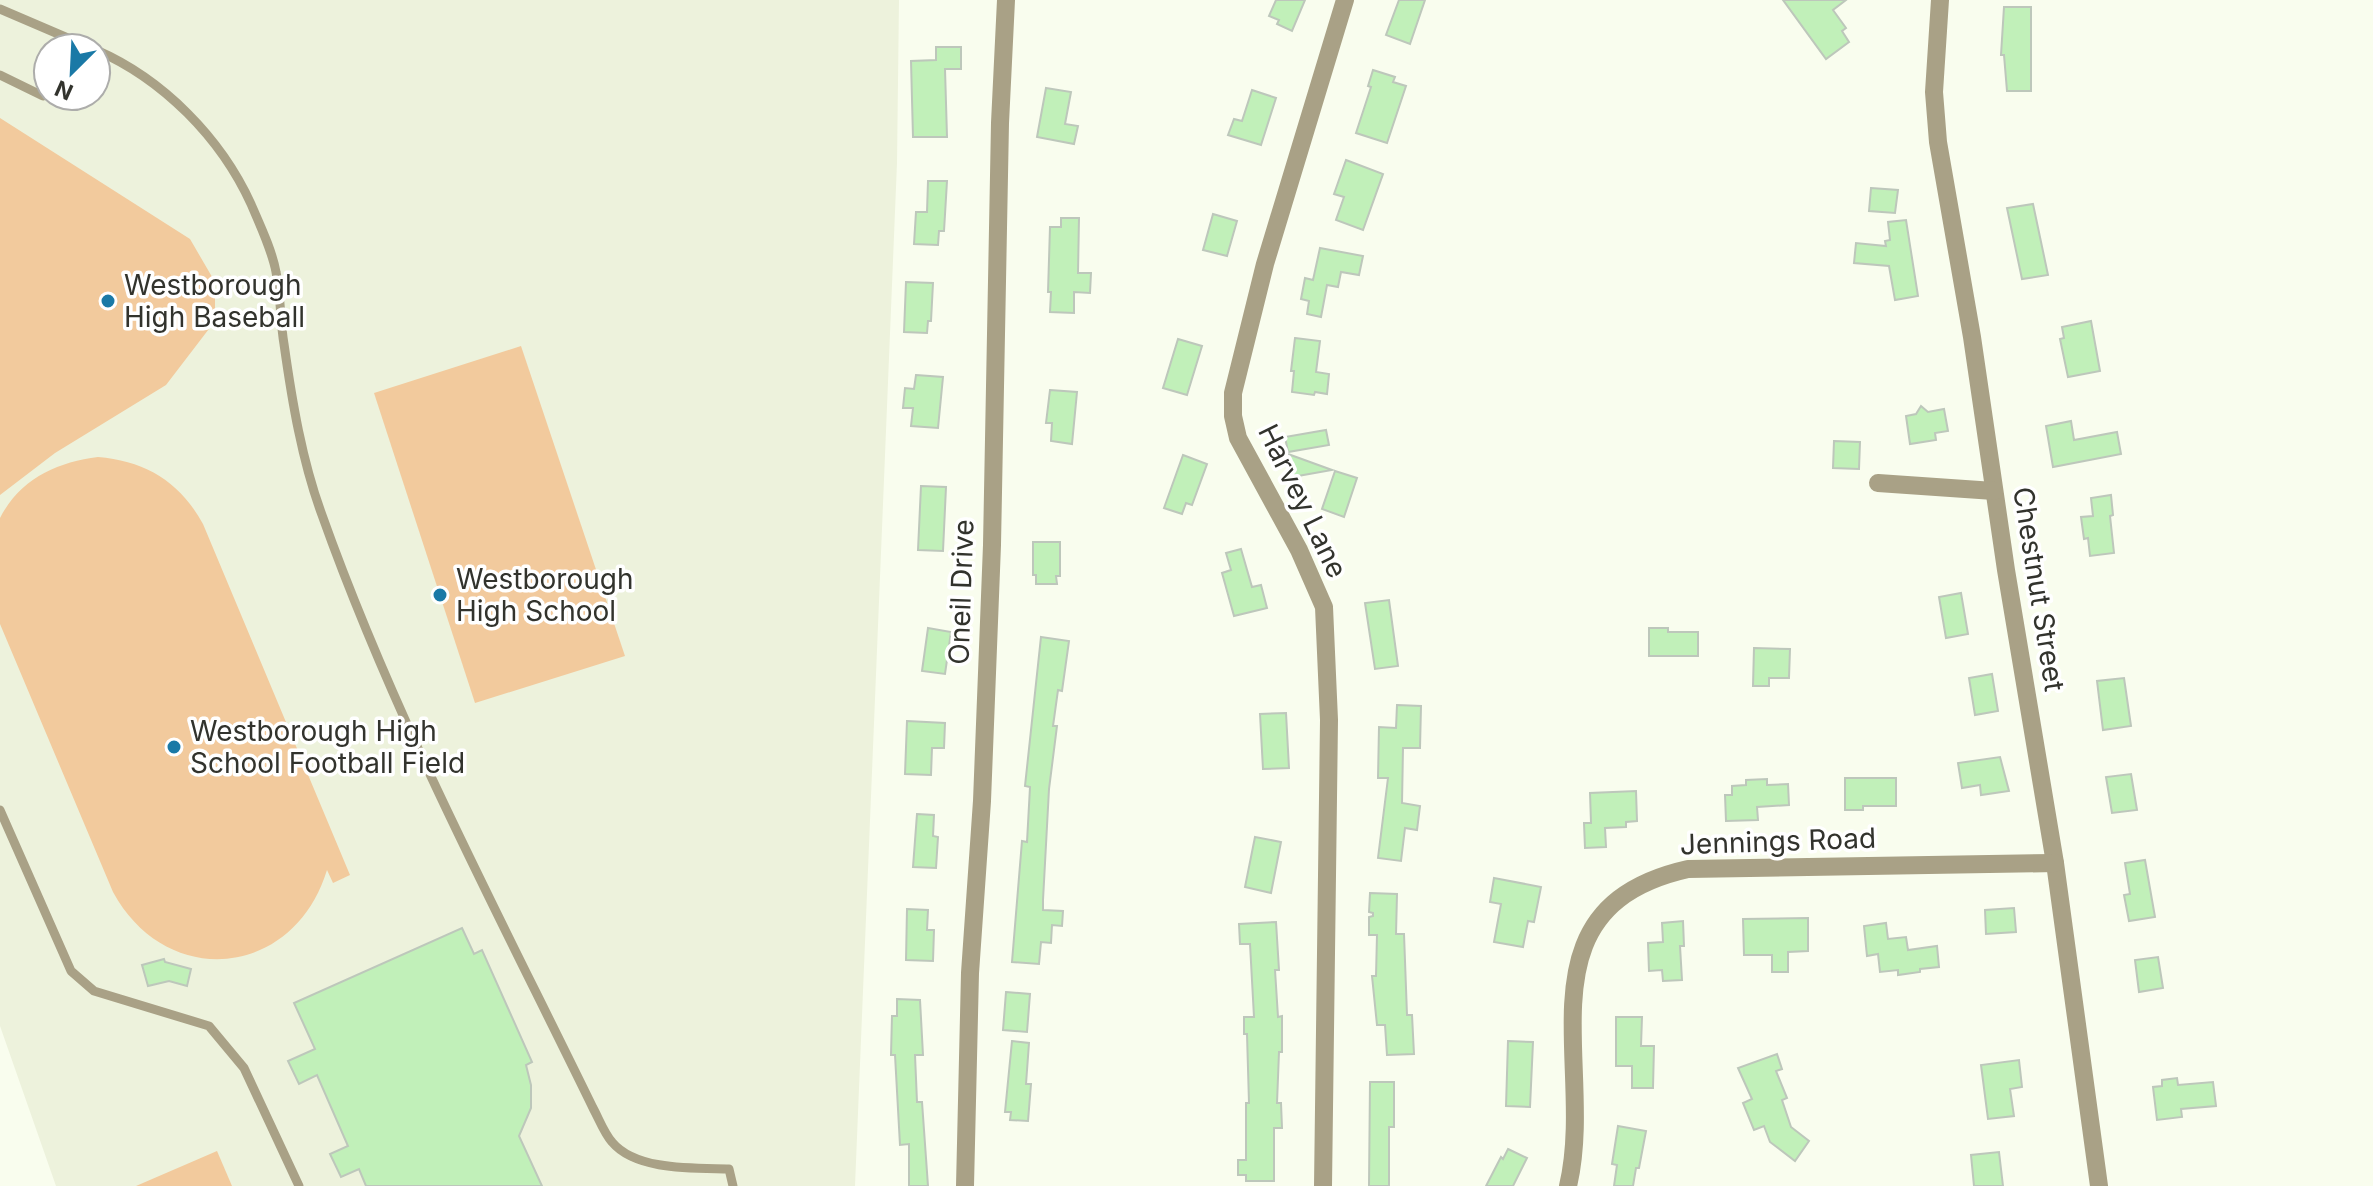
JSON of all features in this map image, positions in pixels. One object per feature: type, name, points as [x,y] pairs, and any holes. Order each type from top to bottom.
[{"type":"street","name":"Oneil Drive","points":[[965,1186],[970,973],[982,801],[992,545],[1000,123],[1006,0]]},
{"type":"street","name":"Harvey Lane","points":[[1323,1186],[1329,720],[1324,607],[1299,550],[1238,438],[1233,416],[1233,393],[1265,264],[1345,0]]},
{"type":"street","name":"Chestnut Street","points":[[1940,0],[1934,92],[1938,142],[2055,863],[2099,1186]]},
{"type":"street","points":[[1878,483],[1994,491]]},
{"type":"street","name":"Jennings Road","points":[[1568,1186],[1575,1114],[1574,986],[1578,959],[1596,920],[1624,895],[1667,874],[1688,869],[2055,863]]},
{"type":"lane","points":[[0,9],[54,32]]},
{"type":"lane","points":[[112,57],[178,102],[217,148],[251,203],[276,272],[293,402],[321,512],[392,689],[593,1108],[613,1144],[641,1161],[679,1167],[729,1169],[733,1186]]},
{"type":"lane","points":[[0,75],[32,91]]},
{"type":"lane","points":[[0,810],[71,971],[94,991],[209,1026],[244,1068],[299,1186]]},
{"type":"shaded area","name":"Westborough High School","points":[[0,0],[899,0],[897,163],[855,1186],[56,1186],[0,1026]]},
{"type":"shaded area","name":"Westborough High Baseball","points":[[0,118],[190,239],[215,282],[215,321],[166,385],[55,453],[0,495]]},
{"type":"shaded area","points":[[521,346],[625,656],[475,703],[374,393]]},
{"type":"shaded area","name":"Westborough High School Football Field","points":[[98,457],[131,463],[160,476],[194,509],[350,875],[333,883],[327,870],[311,906],[287,933],[259,951],[228,959],[196,957],[165,946],[136,924],[113,892],[0,624],[0,518],[8,504],[29,483],[54,468]]},
{"type":"shaded area","points":[[217,1151],[232,1186],[136,1186]]},
{"type":"building","points":[[1276,0],[1305,0],[1292,31],[1269,16]]},
{"type":"building","points":[[1399,0],[1425,0],[1410,44],[1386,35]]},
{"type":"building","points":[[1783,0],[1846,0],[1833,10],[1846,28],[1842,31],[1849,42],[1826,59]]},
{"type":"building","points":[[2004,7],[2031,7],[2031,91],[2007,91],[2004,55],[2001,55]]},
{"type":"building","points":[[936,47],[961,47],[961,69],[945,69],[947,137],[913,137],[911,61],[936,60]]},
{"type":"building","points":[[1373,70],[1395,77],[1393,82],[1406,86],[1387,143],[1356,133],[1371,87],[1368,86]]},
{"type":"building","points":[[1046,88],[1071,92],[1065,124],[1078,126],[1074,144],[1037,137]]},
{"type":"building","points":[[1252,90],[1276,98],[1261,145],[1228,135],[1234,119],[1242,121]]},
{"type":"building","points":[[1346,160],[1383,174],[1363,230],[1336,220],[1344,197],[1334,194]]},
{"type":"building","points":[[928,181],[947,181],[944,231],[939,231],[938,245],[914,244],[916,212],[927,212]]},
{"type":"building","points":[[1871,188],[1898,190],[1895,213],[1869,211]]},
{"type":"building","points":[[2033,204],[2048,275],[2022,279],[2007,208]]},
{"type":"building","points":[[1213,214],[1237,221],[1227,256],[1203,250]]},
{"type":"building","points":[[1061,218],[1079,218],[1078,273],[1091,273],[1090,293],[1074,292],[1074,313],[1050,312],[1050,227],[1061,227]]},
{"type":"building","points":[[1906,220],[1918,296],[1895,300],[1889,266],[1854,263],[1856,243],[1886,246],[1885,241],[1890,240],[1888,222]]},
{"type":"building","points":[[1320,248],[1363,256],[1359,275],[1341,272],[1338,287],[1327,285],[1321,317],[1307,314],[1309,301],[1301,299],[1305,278],[1313,280]]},
{"type":"building","points":[[906,282],[933,283],[931,321],[928,321],[927,333],[904,332]]},
{"type":"building","points":[[2091,321],[2100,371],[2068,377],[2060,339],[2064,338],[2062,327]]},
{"type":"building","points":[[1295,338],[1320,341],[1316,372],[1329,374],[1327,394],[1292,392]]},
{"type":"building","points":[[1178,339],[1202,346],[1187,395],[1163,388]]},
{"type":"building","points":[[916,375],[943,377],[938,428],[911,426],[913,408],[903,408],[905,388],[914,389]]},
{"type":"building","points":[[1050,390],[1077,392],[1072,444],[1051,441],[1052,423],[1046,423]]},
{"type":"building","points":[[1921,406],[1928,412],[1944,409],[1948,431],[1935,433],[1936,440],[1910,444],[1906,416],[1916,414]]},
{"type":"building","points":[[2071,421],[2074,440],[2117,432],[2121,454],[2053,467],[2046,426]]},
{"type":"building","points":[[1326,430],[1329,445],[1288,452],[1285,437]]},
{"type":"building","points":[[1834,441],[1860,442],[1859,469],[1833,468]]},
{"type":"building","points":[[1288,454],[1332,470],[1292,477]]},
{"type":"building","points":[[1183,455],[1207,464],[1192,505],[1186,503],[1182,514],[1164,508]]},
{"type":"building","points":[[1335,471],[1357,478],[1344,517],[1322,509]]},
{"type":"building","points":[[921,486],[946,487],[943,551],[918,550]]},
{"type":"building","points":[[2111,495],[2114,553],[2090,556],[2081,517],[2093,516],[2091,498]]},
{"type":"building","points":[[1033,542],[1060,542],[1060,576],[1056,576],[1057,584],[1036,584]]},
{"type":"building","points":[[1241,549],[1252,587],[1261,585],[1267,608],[1234,616],[1222,573],[1231,570],[1226,553]]},
{"type":"building","points":[[1961,593],[1968,634],[1946,638],[1939,597]]},
{"type":"building","points":[[1389,600],[1398,666],[1375,669],[1365,603]]},
{"type":"building","points":[[928,628],[951,632],[945,674],[922,671]]},
{"type":"building","points":[[1649,628],[1668,628],[1668,632],[1698,632],[1698,656],[1649,656]]},
{"type":"building","points":[[1041,637],[1069,641],[1053,726],[1057,726],[1049,789],[1043,900],[1043,910],[1063,911],[1062,926],[1052,925],[1051,943],[1041,942],[1039,964],[1012,962],[1022,841],[1027,842],[1030,787],[1025,786]]},
{"type":"building","points":[[1754,648],[1790,649],[1789,678],[1769,678],[1769,686],[1753,686]]},
{"type":"building","points":[[1992,674],[1998,711],[1975,715],[1969,678]]},
{"type":"building","points":[[2124,678],[2131,726],[2103,730],[2097,681]]},
{"type":"building","points":[[1397,705],[1421,706],[1420,748],[1403,748],[1402,803],[1420,806],[1417,830],[1405,828],[1401,861],[1378,858],[1388,778],[1378,778],[1379,727],[1396,728]]},
{"type":"building","points":[[1286,713],[1289,768],[1263,769],[1260,714]]},
{"type":"building","points":[[907,721],[945,723],[944,748],[932,748],[931,775],[905,774]]},
{"type":"building","points":[[2000,757],[2009,791],[1981,795],[1980,785],[1962,788],[1958,763]]},
{"type":"building","points":[[2131,774],[2137,810],[2112,813],[2106,777]]},
{"type":"building","points":[[1845,778],[1896,778],[1896,806],[1863,806],[1863,810],[1845,810]]},
{"type":"building","points":[[1767,779],[1767,785],[1788,784],[1789,805],[1757,807],[1758,820],[1726,821],[1725,795],[1732,795],[1732,786],[1746,785],[1746,780]]},
{"type":"building","points":[[1636,791],[1637,821],[1626,822],[1626,827],[1605,828],[1606,847],[1585,848],[1584,823],[1591,823],[1590,793]]},
{"type":"building","points":[[917,814],[934,815],[933,836],[938,837],[936,868],[913,867]]},
{"type":"building","points":[[1255,837],[1281,842],[1271,893],[1245,887]]},
{"type":"building","points":[[2145,860],[2155,917],[2129,921],[2124,895],[2130,894],[2125,863]]},
{"type":"building","points":[[1494,878],[1541,887],[1534,922],[1528,921],[1523,947],[1494,942],[1501,904],[1490,902]]},
{"type":"building","points":[[1370,893],[1397,894],[1396,934],[1404,934],[1407,1015],[1412,1015],[1414,1054],[1387,1055],[1385,1025],[1377,1025],[1372,976],[1376,976],[1377,935],[1369,935],[1369,917],[1373,916],[1369,912]]},
{"type":"building","points":[[2014,908],[2016,932],[1986,934],[1985,910]]},
{"type":"building","points":[[907,909],[928,910],[927,930],[934,930],[933,961],[906,960]]},
{"type":"building","points":[[1808,918],[1808,951],[1788,952],[1788,972],[1772,972],[1772,955],[1744,955],[1743,919]]},
{"type":"building","points":[[1683,921],[1684,946],[1680,946],[1682,980],[1663,981],[1662,970],[1649,971],[1648,943],[1663,942],[1662,923]]},
{"type":"building","points":[[1276,922],[1278,1017],[1282,1016],[1277,1103],[1281,1103],[1282,1128],[1274,1128],[1274,1181],[1246,1181],[1246,1175],[1238,1175],[1238,1160],[1246,1160],[1246,1103],[1249,1103],[1244,1017],[1254,1017],[1250,944],[1240,944],[1239,924]]},
{"type":"building","points":[[1886,923],[1888,939],[1906,937],[1908,950],[1937,946],[1939,967],[1898,975],[1898,970],[1880,972],[1878,954],[1867,956],[1864,926]]},
{"type":"building","points":[[462,928],[474,954],[482,950],[532,1062],[526,1065],[531,1085],[531,1108],[519,1136],[542,1186],[366,1186],[359,1169],[341,1177],[330,1154],[348,1146],[317,1075],[299,1084],[288,1061],[315,1049],[294,1003]]},
{"type":"building","points":[[2158,957],[2163,988],[2139,992],[2135,960]]},
{"type":"building","points":[[164,959],[165,962],[191,969],[187,986],[169,981],[148,986],[142,965]]},
{"type":"building","points":[[1006,992],[1030,994],[1027,1032],[1003,1030]]},
{"type":"building","points":[[897,999],[920,1000],[923,1055],[915,1055],[917,1102],[922,1102],[928,1186],[909,1186],[909,1144],[900,1145],[895,1055],[891,1055],[892,1016],[897,1016]]},
{"type":"building","points":[[1616,1017],[1642,1017],[1641,1046],[1654,1046],[1653,1088],[1632,1088],[1632,1066],[1616,1066]]},
{"type":"building","points":[[1012,1041],[1029,1043],[1026,1084],[1031,1084],[1028,1121],[1010,1120],[1011,1112],[1005,1112]]},
{"type":"building","points":[[1508,1041],[1533,1042],[1530,1107],[1506,1106]]},
{"type":"building","points":[[1777,1054],[1782,1069],[1776,1071],[1787,1098],[1782,1100],[1791,1127],[1809,1141],[1795,1161],[1770,1142],[1764,1126],[1754,1130],[1743,1103],[1752,1099],[1738,1068]]},
{"type":"building","points":[[2019,1060],[2022,1087],[2010,1089],[2014,1116],[1988,1119],[1981,1065]]},
{"type":"building","points":[[2177,1078],[2178,1085],[2213,1082],[2216,1106],[2181,1109],[2182,1117],[2157,1120],[2153,1087],[2162,1086],[2162,1080]]},
{"type":"building","points":[[1370,1082],[1394,1082],[1394,1127],[1389,1127],[1389,1186],[1369,1186]]},
{"type":"building","points":[[1618,1126],[1646,1131],[1633,1186],[1614,1186],[1617,1165],[1612,1164]]},
{"type":"building","points":[[1508,1149],[1527,1158],[1513,1186],[1486,1186],[1501,1157],[1503,1159]]},
{"type":"building","points":[[1999,1152],[2003,1186],[1974,1186],[1971,1155]]},
{"type":"place","name":"Westborough High Baseball","points":[[108,301]]},
{"type":"place","name":"Westborough High School","points":[[440,595]]},
{"type":"place","name":"Westborough High School Football Field","points":[[174,747]]}]
